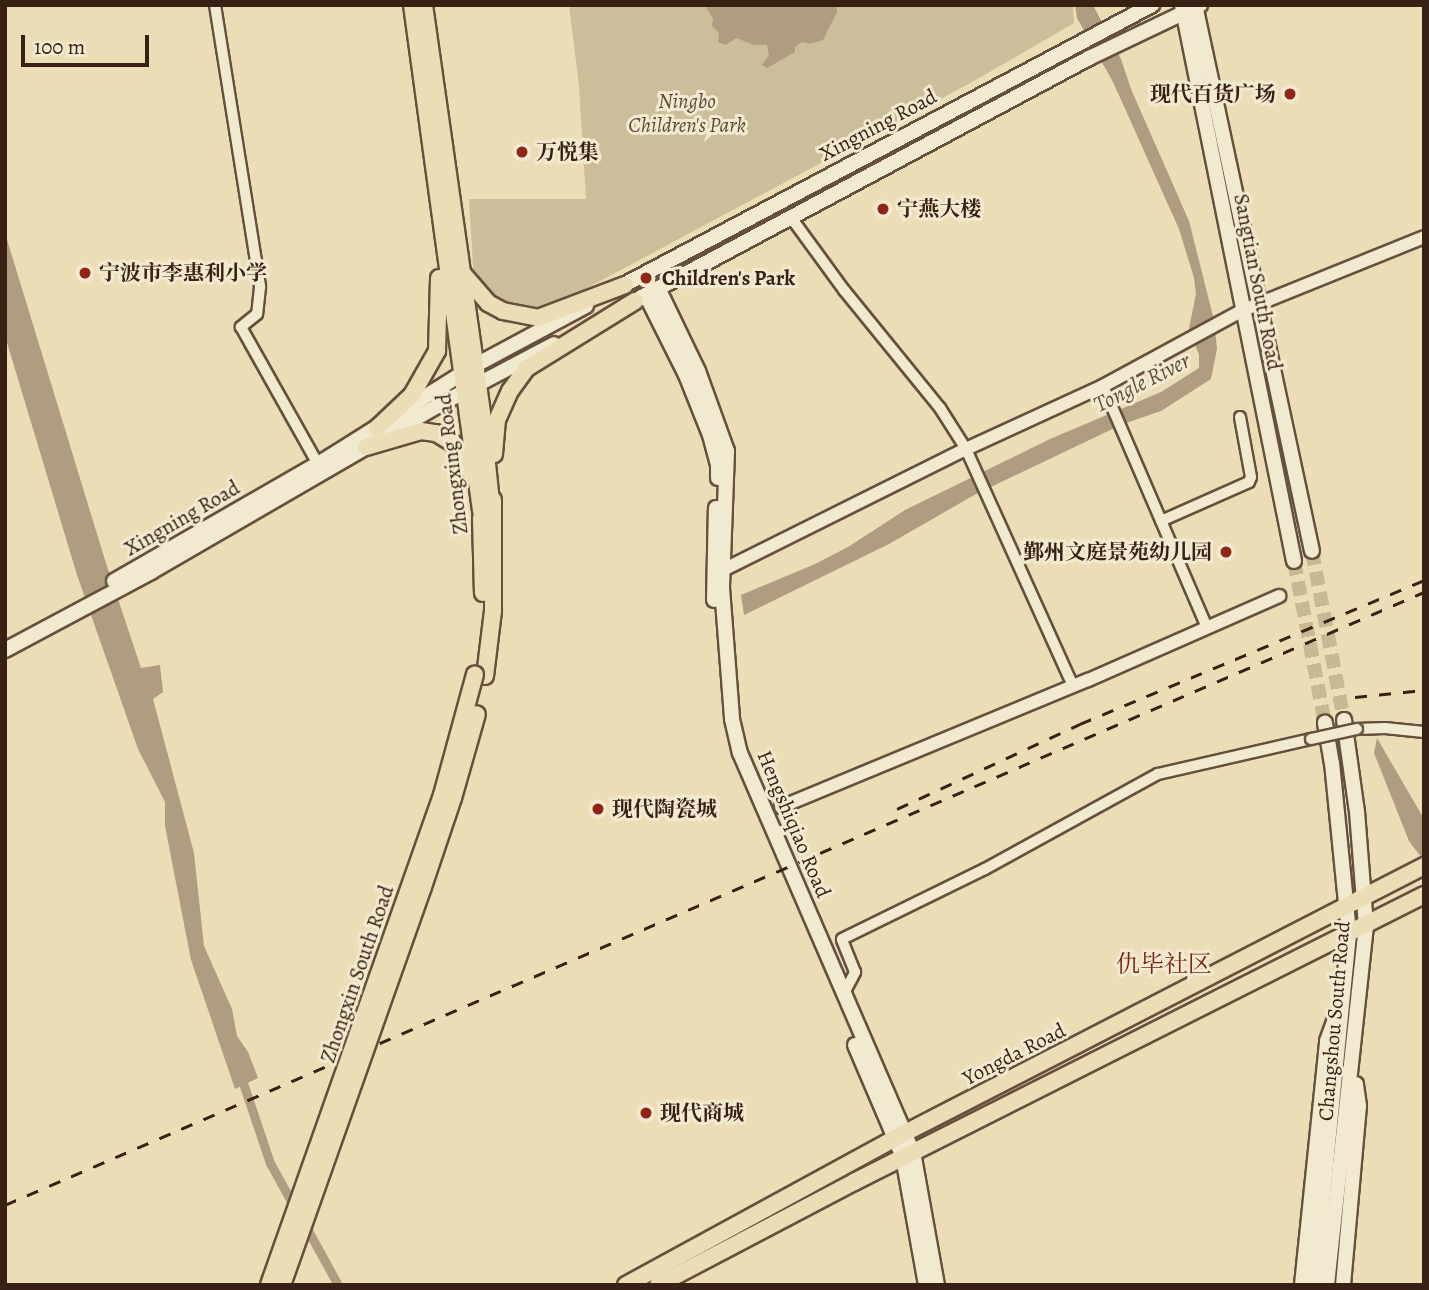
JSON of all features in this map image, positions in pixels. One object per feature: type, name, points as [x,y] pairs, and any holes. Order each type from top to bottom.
[{"type":"main road","name":"Zhongxing Road","points":[[412,5],[446,249],[471,389],[486,511],[493,598],[480,675]]},
{"type":"main road","name":"Zhongxing Road","points":[[424,5],[463,273],[468,370]]},
{"type":"main road","name":"Xingning Road","points":[[149,567],[468,370],[1078,42],[1152,5]]},
{"type":"main road","name":"Xingning Road","points":[[5,650],[149,567],[646,294],[1089,58],[1191,7]]},
{"type":"main road","name":"Sangtian South Road","points":[[1191,7],[1260,304],[1312,551]]},
{"type":"main road","name":"Sangtian South Road","points":[[1191,7],[1241,311],[1294,561]]},
{"type":"main road","name":"Zhongxing Road","points":[[438,351],[441,302],[439,264],[446,249]]},
{"type":"main road","name":"Xingning Road","points":[[463,273],[482,298],[503,311],[537,318],[552,315],[625,285]]},
{"type":"main road","name":"Xingning Road","points":[[486,511],[497,420],[510,391],[538,359],[646,294]]},
{"type":"main road","name":"Hengshiqiao Road","points":[[646,294],[698,370],[724,441],[727,462],[723,570],[729,694],[740,752],[900,1136]]},
{"type":"main road","name":"Hengshiqiao Road","points":[[646,294],[686,375],[718,464],[712,572],[722,715],[731,750],[908,1154],[937,1285]]},
{"type":"main road","name":"Xingning Road","points":[[377,428],[412,395],[438,351]]},
{"type":"main road","name":"Xingning Road","points":[[366,447],[421,431],[444,437],[464,456],[486,511]]},
{"type":"main road","name":"Xingning Road","points":[[5,640],[70,612]]},
{"type":"main road","name":"Zhongxin South Road","points":[[269,1285],[442,795],[480,675]]},
{"type":"main road","name":"Zhongxin South Road","points":[[282,1285],[453,798],[480,675]]},
{"type":"main road","name":"Changshou South Road","points":[[1314,1285],[1352,1059],[1366,926],[1357,811],[1343,720]]},
{"type":"main road","name":"Changshou South Road","points":[[1325,723],[1332,764],[1349,933],[1327,1285]]},
{"type":"main road","name":"Yongda Road","points":[[626,1285],[900,1136],[1418,869]]},
{"type":"main road","name":"Yongda Road","points":[[657,1285],[679,1279],[908,1154],[1424,895]]},
{"type":"main road","points":[[1303,1285],[1327,1041],[1343,1003]]},
{"type":"main road","points":[[1343,1285],[1359,1106],[1352,1059]]},
{"type":"main road","name":"Hengshiqiao Road","points":[[908,1154],[926,1285]]},
{"type":"street","points":[[215,5],[260,287],[257,314],[241,327],[317,464]]},
{"type":"street","points":[[790,216],[844,290],[940,408],[966,449],[1073,686]]},
{"type":"street","points":[[723,570],[966,449],[1103,386],[1241,311],[1424,237]]},
{"type":"street","points":[[1103,386],[1207,628]]},
{"type":"street","points":[[1161,521],[1249,482],[1251,477],[1240,417]]},
{"type":"street","points":[[781,807],[1073,686],[1279,596]]},
{"type":"street","points":[[843,995],[855,972],[842,939],[985,869],[1158,774],[1357,729],[1385,728],[1424,732]]},
{"type":"street","points":[[676,1256],[679,1279]]},
{"type":"green space","name":"Ningbo Children's Park","points":[[569,5],[1073,5],[1074,23],[974,81],[546,310],[520,322],[504,323],[489,316],[479,303],[474,283],[469,199],[586,199],[579,86]]},
{"type":"shaded area","points":[[705,5],[837,5],[837,12],[823,40],[810,44],[802,42],[795,47],[795,52],[767,68],[762,65],[769,55],[767,45],[754,45],[736,38],[726,45],[718,42],[719,33],[712,26],[713,19]]},
{"type":"shaded area","points":[[1075,5],[1093,5],[1121,59],[1131,89],[1189,221],[1214,320],[1217,349],[1211,379],[1161,411],[1123,424],[976,494],[889,544],[744,615],[741,595],[815,564],[848,547],[905,510],[1050,439],[1161,392],[1199,368],[1199,355],[1189,328],[1196,294],[1194,278],[1179,229],[1113,82],[1077,18]]},
{"type":"shaded area","points":[[5,233],[105,560],[141,668],[160,665],[163,692],[153,699],[194,853],[204,946],[232,1009],[237,1036],[248,1052],[258,1078],[235,1089],[191,960],[165,826],[165,802],[138,749],[77,575],[5,336]]},
{"type":"shaded area","points":[[1377,738],[1424,819],[1424,861],[1409,841],[1374,753]]},
{"type":"waterway","points":[[240,1074],[270,1163],[296,1210]]},
{"type":"waterway","points":[[305,1225],[338,1285]]},
{"type":"tunnel","points":[[1312,551],[1344,720]]},
{"type":"tunnel","points":[[1294,561],[1325,723]]},
{"type":"railway","points":[[897,809],[1080,724],[1424,580]]},
{"type":"railway","points":[[5,1205],[1424,592]]},
{"type":"railway","points":[[1355,697],[1424,690]]},
{"type":"place","name":"现代百货广场","points":[[1290,94]]},
{"type":"place","name":"万悦集","points":[[522,152]]},
{"type":"place","name":"宁燕大楼","points":[[883,209]]},
{"type":"place","name":"宁波市李惠利小学","points":[[85,273]]},
{"type":"place","name":"Children's Park","points":[[646,278]]},
{"type":"place","name":"鄞州文庭景苑幼儿园","points":[[1226,552]]},
{"type":"place","name":"现代陶瓷城","points":[[598,809]]},
{"type":"place","name":"现代商城","points":[[646,1113]]},
{"type":"district","name":"仇毕社区","points":[[1164,965]]},
{"type":"water label","name":"Tongle River","points":[[1142,383]]}]
